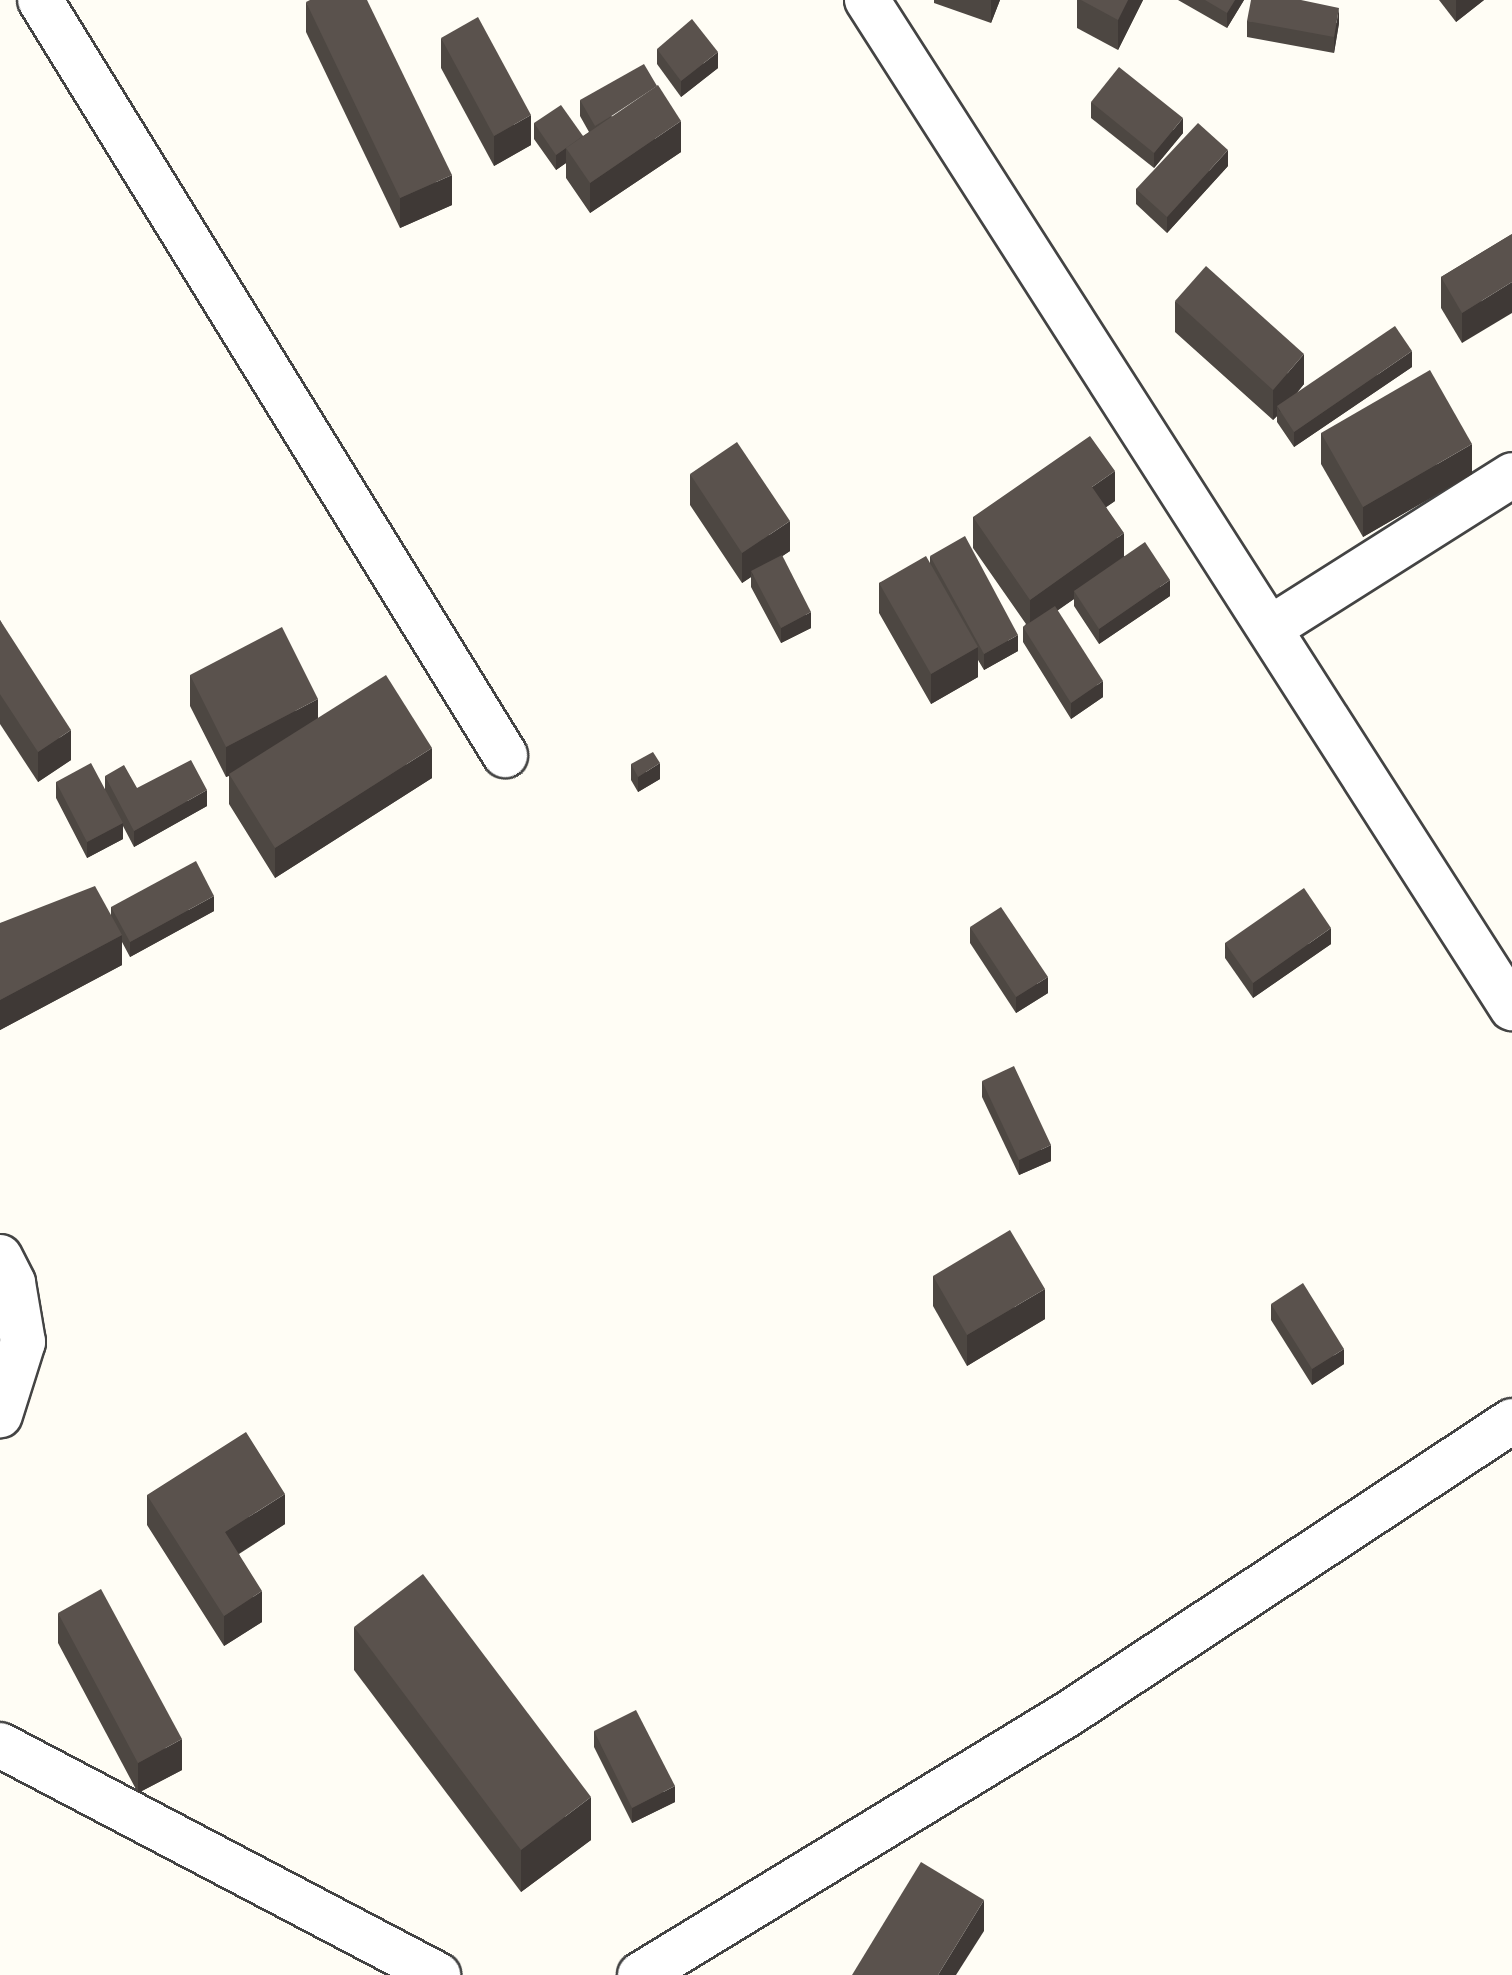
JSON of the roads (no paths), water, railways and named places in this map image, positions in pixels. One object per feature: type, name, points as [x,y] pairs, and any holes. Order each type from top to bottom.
[{"type":"street","points":[[867,0],[1272,627],[1512,1008]]},
{"type":"street","points":[[49,3],[505,755]]},
{"type":"street","points":[[1272,627],[1512,475]]},
{"type":"street","points":[[0,1257],[13,1283],[23,1342],[0,1415]]},
{"type":"street","points":[[640,1975],[1068,1714],[1512,1421]]},
{"type":"street","points":[[0,1745],[438,1975]]}]
